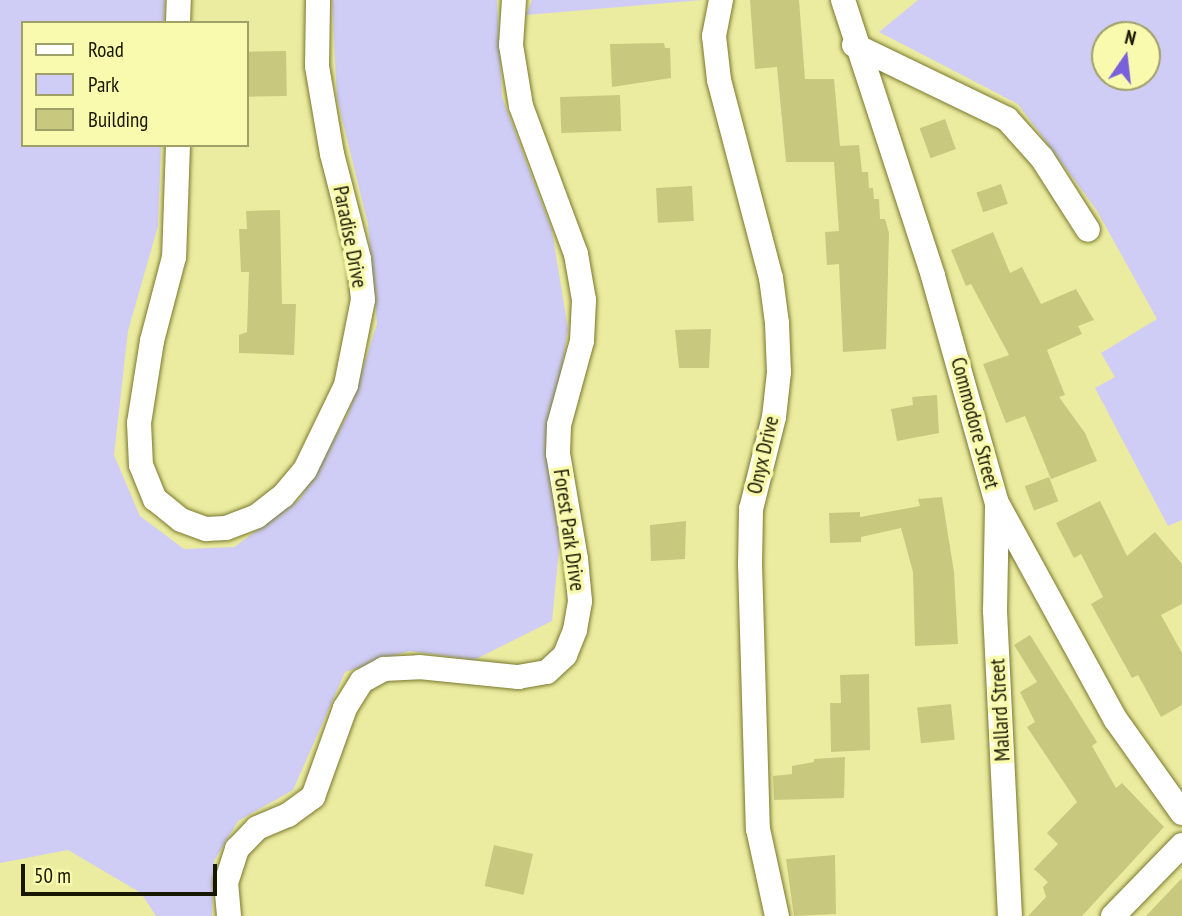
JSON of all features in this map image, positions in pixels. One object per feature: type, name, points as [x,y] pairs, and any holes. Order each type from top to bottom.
[{"type":"street","points":[[178,0],[178,21]]},
{"type":"street","name":"Paradise Drive","points":[[178,147],[174,257],[139,423],[141,465],[155,499],[181,520],[206,529],[226,528],[257,516],[283,496],[304,470],[346,385],[363,300],[359,259],[332,154],[317,66],[318,0]]},
{"type":"street","name":"Forest Park Drive","points":[[229,916],[226,883],[237,849],[257,828],[288,815],[313,797],[345,708],[362,681],[384,669],[419,667],[518,677],[547,672],[565,655],[575,630],[580,601],[559,445],[559,425],[582,341],[584,300],[576,254],[538,163],[521,106],[510,45],[514,0]]},
{"type":"street","name":"Onyx Drive","points":[[720,0],[714,36],[719,80],[771,278],[777,323],[778,384],[751,509],[750,564],[758,829],[777,916]]},
{"type":"street","name":"Commodore Street","points":[[843,0],[854,45],[933,276],[997,503],[1116,720],[1182,813]]},
{"type":"street","points":[[854,45],[1007,119],[1042,158],[1088,230]]},
{"type":"street","name":"Mallard Street","points":[[997,503],[995,611],[1010,916]]},
{"type":"street","points":[[1113,916],[1182,845]]},
{"type":"green space","points":[[0,0],[165,0],[164,21],[21,21],[21,147],[161,147],[158,226],[128,331],[114,455],[140,516],[184,549],[234,547],[300,499],[348,414],[377,324],[368,224],[337,98],[332,0],[497,0],[502,97],[552,231],[568,329],[547,461],[561,530],[552,621],[474,660],[409,651],[345,672],[293,790],[238,821],[214,861],[212,916],[156,916],[141,893],[68,850],[0,863]]},
{"type":"green space","points":[[532,0],[702,0],[526,15]]},
{"type":"green space","points":[[918,0],[1182,0],[1182,520],[1168,526],[1095,388],[1115,377],[1101,353],[1157,319],[1096,209],[1018,104],[879,32]]},
{"type":"building","points":[[750,0],[799,0],[805,79],[834,79],[840,146],[859,145],[862,172],[868,172],[869,188],[873,188],[874,199],[879,199],[880,219],[885,219],[889,233],[886,349],[843,352],[839,264],[827,265],[825,232],[839,231],[834,162],[786,162],[777,67],[755,69]]},
{"type":"building","points":[[664,43],[665,48],[670,48],[671,78],[612,87],[610,44]]},
{"type":"building","points":[[286,51],[287,96],[248,97],[248,52]]},
{"type":"building","points":[[620,95],[621,131],[561,133],[560,97]]},
{"type":"building","points":[[945,119],[956,149],[931,158],[920,128]]},
{"type":"building","points":[[1001,184],[1008,204],[983,212],[976,192]]},
{"type":"building","points":[[692,186],[694,221],[658,223],[656,188]]},
{"type":"building","points":[[280,210],[282,304],[296,304],[294,355],[239,353],[239,335],[247,332],[249,272],[241,272],[239,229],[247,229],[246,211]]},
{"type":"building","points":[[993,232],[1010,273],[1022,267],[1041,304],[1076,289],[1094,320],[1078,326],[1082,334],[1047,350],[1065,395],[1059,397],[1085,433],[1097,461],[1051,479],[1025,416],[1006,423],[983,364],[1009,355],[971,284],[966,286],[951,250]]},
{"type":"building","points":[[711,329],[709,368],[679,368],[675,330]]},
{"type":"building","points":[[937,395],[939,433],[897,441],[891,409],[913,405],[912,397]]},
{"type":"building","points":[[1049,477],[1058,501],[1034,511],[1025,486]]},
{"type":"building","points":[[942,497],[954,572],[958,644],[915,646],[913,572],[901,528],[861,537],[861,542],[830,543],[829,513],[860,512],[860,517],[920,506],[918,499]]},
{"type":"building","points":[[1100,501],[1127,556],[1155,532],[1182,564],[1182,604],[1161,615],[1182,653],[1182,705],[1161,717],[1138,675],[1132,678],[1091,604],[1103,597],[1081,554],[1074,558],[1056,523]]},
{"type":"building","points":[[686,521],[685,559],[651,561],[650,525]]},
{"type":"building","points":[[1030,635],[1097,742],[1092,746],[1116,788],[1122,783],[1164,827],[1082,916],[1028,916],[1046,897],[1043,887],[1048,882],[1034,869],[1058,844],[1047,833],[1077,802],[1027,727],[1035,722],[1020,692],[1037,682],[1014,645]]},
{"type":"building","points":[[869,674],[870,750],[831,752],[830,703],[841,703],[840,675]]},
{"type":"building","points":[[951,704],[955,740],[921,743],[917,708]]},
{"type":"building","points":[[845,757],[844,798],[774,800],[773,776],[792,774],[792,766],[814,762],[814,759]]},
{"type":"building","points":[[494,845],[533,854],[524,895],[485,886]]},
{"type":"building","points":[[835,855],[836,914],[794,916],[786,859]]},
{"type":"building","points":[[1182,878],[1182,916],[1146,916]]}]
